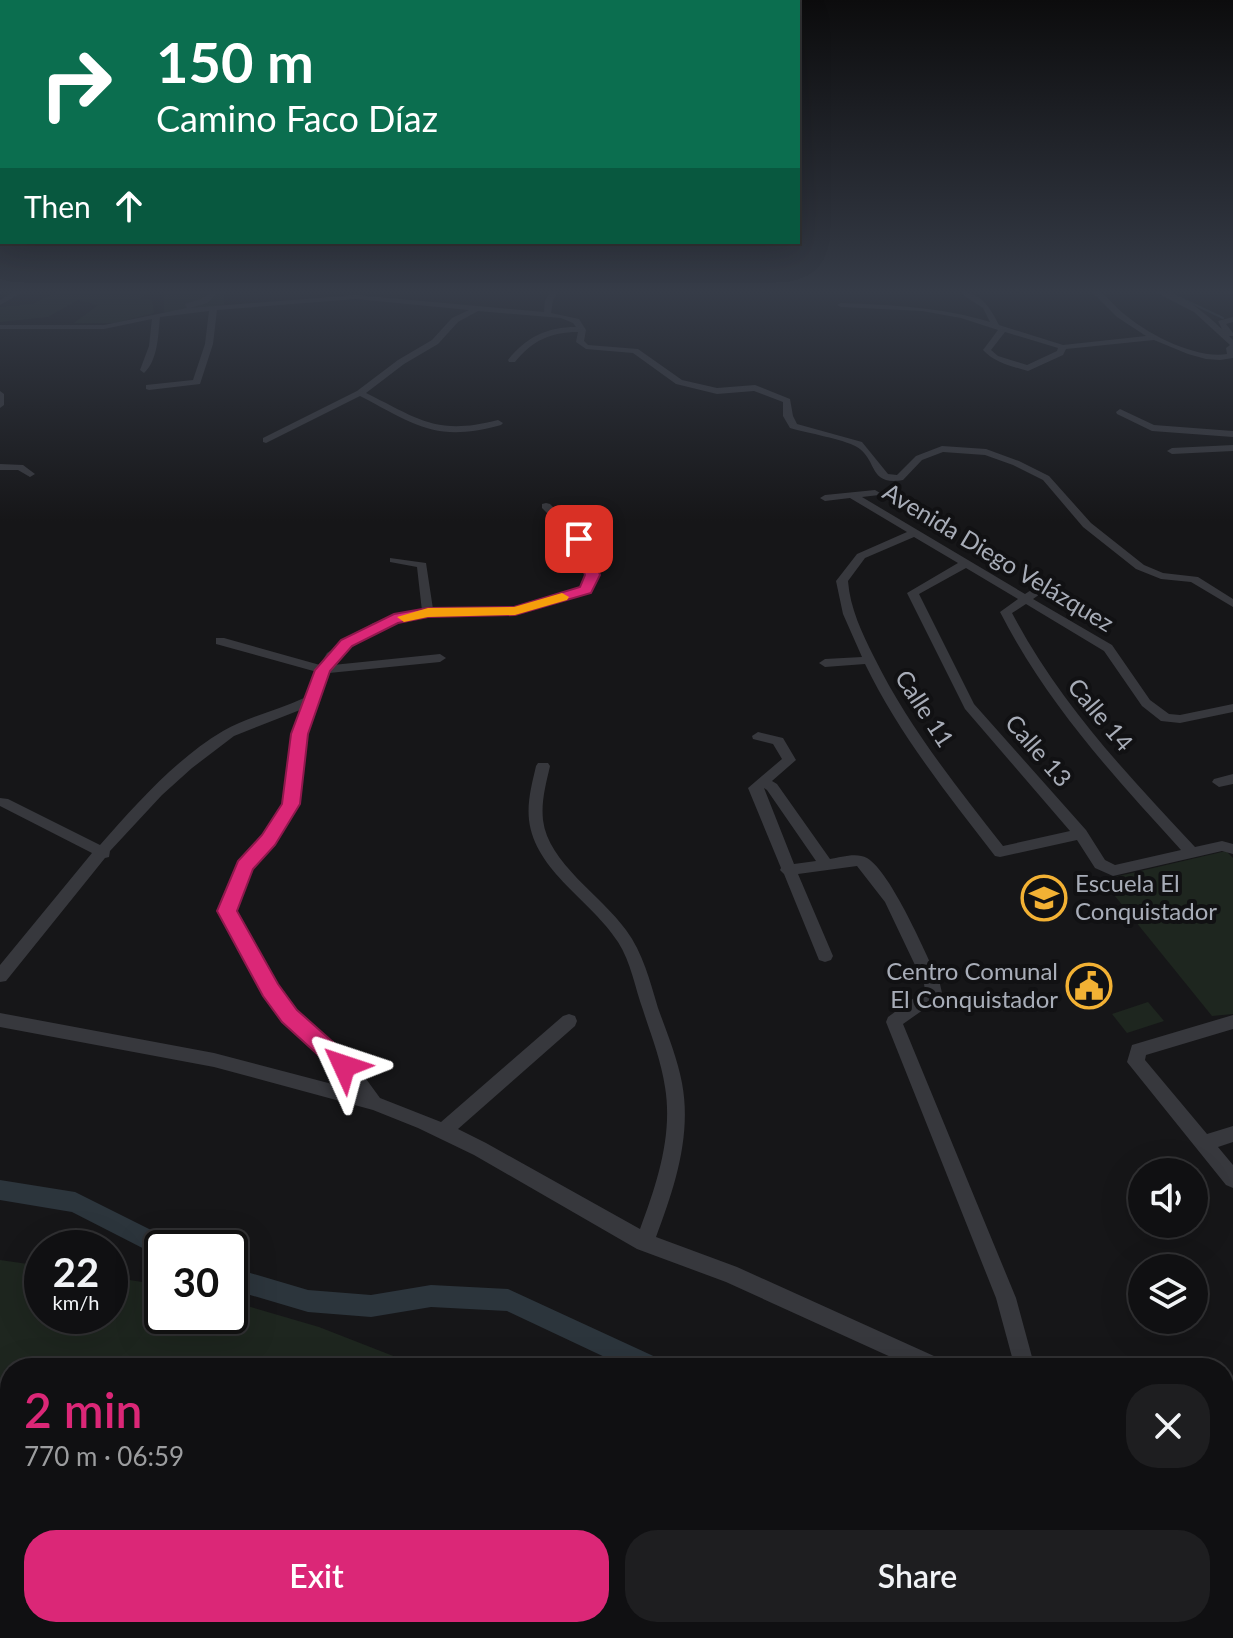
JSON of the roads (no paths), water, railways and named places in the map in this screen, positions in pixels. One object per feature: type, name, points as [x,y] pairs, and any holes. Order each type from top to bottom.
[{"type":"street","points":[[149,387],[197,382],[201,368]]},
{"type":"street","points":[[266,440],[360,393],[392,368]]},
{"type":"street","points":[[660,368],[679,382],[717,391],[755,388],[774,393],[787,401],[793,426],[859,444],[868,450],[879,474],[886,478],[900,478],[919,458],[942,449],[986,452],[1030,468],[1046,478],[1087,525],[1140,567],[1161,576],[1194,579],[1233,604]]},
{"type":"street","points":[[360,393],[449,433],[470,432],[498,423]]},
{"type":"street","points":[[0,394],[0,405]]},
{"type":"street","points":[[1120,412],[1152,428],[1233,434]]},
{"type":"street","points":[[1172,451],[1233,448]]},
{"type":"street","points":[[0,467],[20,467],[30,474]]},
{"type":"street","points":[[825,498],[875,493]]},
{"type":"street","name":"Avenida Diego Velázquez","points":[[853,496],[1108,648],[1146,703],[1166,718],[1180,719],[1233,708]]},
{"type":"street","points":[[374,1103],[363,1082],[290,1016],[270,990],[227,911],[245,866],[269,840],[291,804],[299,734],[309,701],[323,670],[339,650],[377,625],[428,613],[515,611],[586,590],[593,575],[579,539],[546,506]]},
{"type":"street","name":"Calle 11","points":[[914,533],[861,556],[852,563],[842,581],[843,602],[869,660],[909,734],[1000,852],[1081,834]]},
{"type":"street","points":[[394,560],[422,565],[428,613]]},
{"type":"street","name":"Calle 13","points":[[965,564],[913,593],[969,706],[1081,834],[1100,864],[1113,871],[1222,846],[1233,849]]},
{"type":"street","points":[[1024,598],[1046,585]]},
{"type":"street","name":"Calle 14","points":[[1024,598],[1006,612],[1021,643],[1064,712],[1191,852]]},
{"type":"street","points":[[220,641],[323,670],[440,658]]},
{"type":"street","points":[[825,663],[869,660]]},
{"type":"street","points":[[0,976],[131,818],[220,739],[244,726],[309,701]]},
{"type":"street","points":[[758,736],[778,741],[789,760],[755,788],[825,956]]},
{"type":"street","points":[[543,766],[534,808],[540,841],[554,864],[579,884],[622,936],[632,954],[671,1069],[676,1113],[662,1195],[644,1242]]},
{"type":"street","points":[[764,782],[772,787],[826,864]]},
{"type":"street","points":[[3,802],[104,853]]},
{"type":"street","points":[[787,870],[859,860],[865,863],[891,899],[932,984],[934,993],[894,1022],[1006,1298],[1022,1358]]},
{"type":"street","points":[[0,1020],[214,1060],[374,1103],[443,1131],[644,1242],[730,1274],[916,1358]]},
{"type":"street","points":[[443,1131],[569,1021]]},
{"type":"street","points":[[1233,1022],[1138,1050],[1136,1062],[1233,1179]]},
{"type":"street","points":[[1203,1144],[1233,1134]]},
{"type":"waterway","points":[[0,1190],[75,1202],[144,1238]]},
{"type":"waterway","points":[[248,1283],[308,1301],[371,1306],[431,1296],[508,1300],[633,1358]]},
{"type":"place","name":"Escuela El Conquistador","points":[[1044,898]]},
{"type":"place","name":"Centro Comunal El Conquistador","points":[[1089,986]]}]
